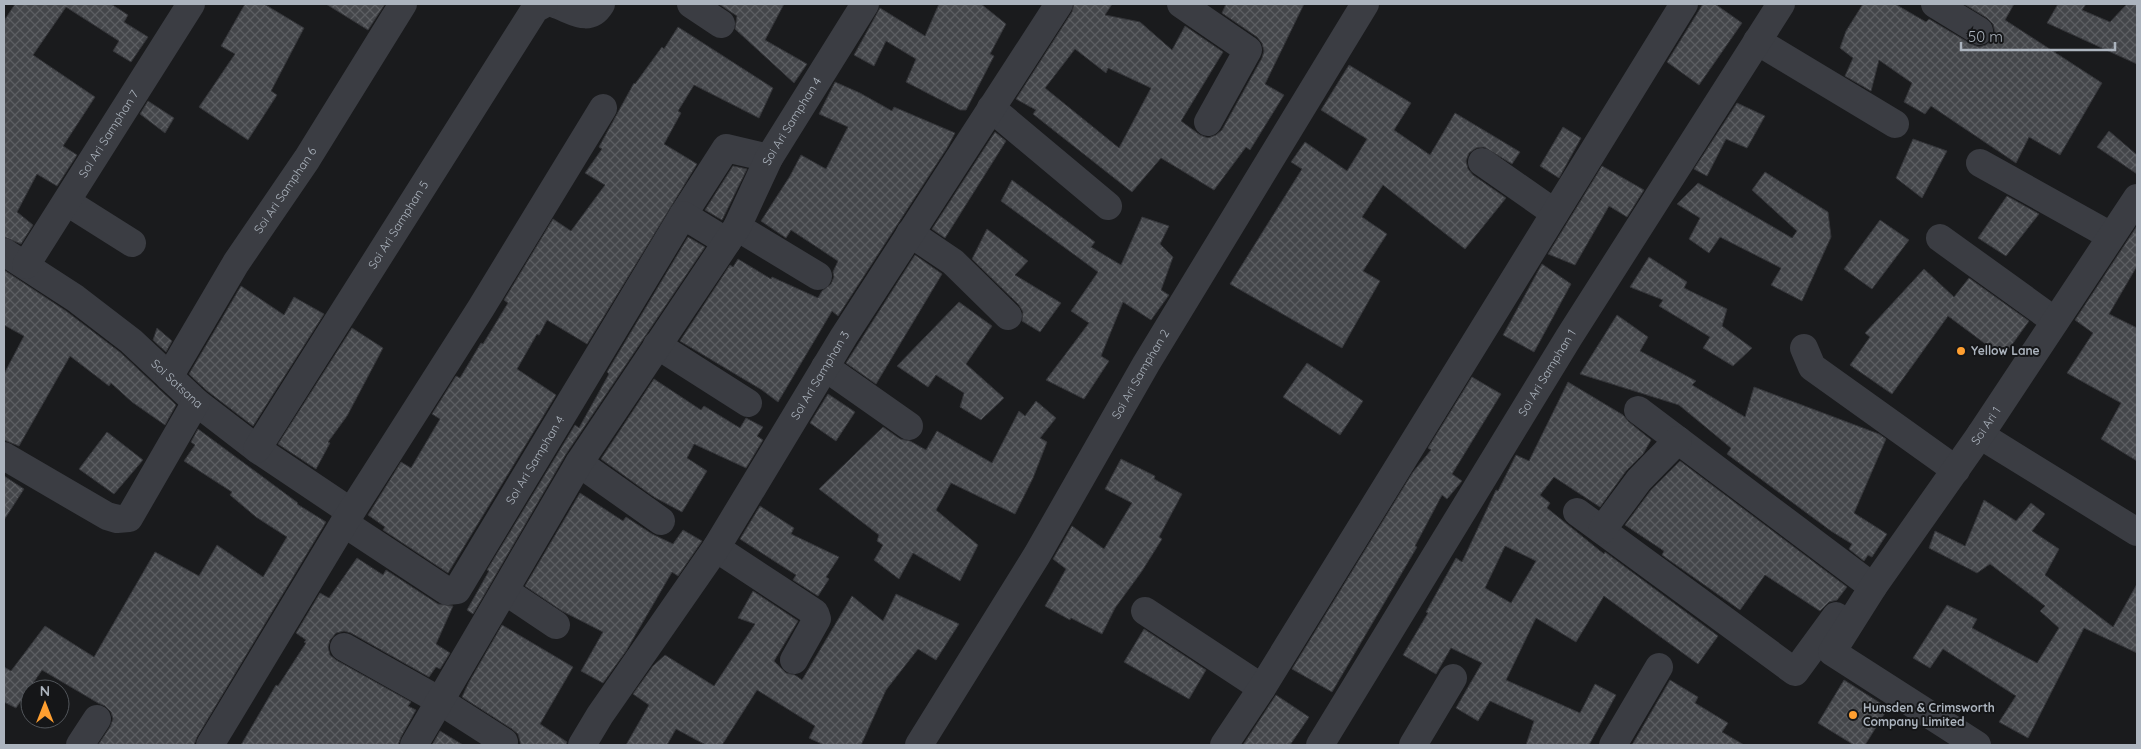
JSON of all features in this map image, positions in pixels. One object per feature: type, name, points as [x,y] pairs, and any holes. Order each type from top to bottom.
[{"type":"street","name":"Soi Ari Samphan 7","points":[[15,258],[67,202],[191,4]]},
{"type":"street","name":"Soi Ari Samphan 6","points":[[169,377],[236,263],[307,159],[403,4]]},
{"type":"street","name":"Soi Ari Samphan 5","points":[[257,449],[535,9],[544,4]]},
{"type":"street","points":[[555,4],[587,16],[594,14],[601,4]]},
{"type":"street","points":[[690,4],[721,24]]},
{"type":"street","name":"Soi Ari Samphan 4","points":[[347,518],[447,591],[457,590],[683,215],[726,148],[769,158],[865,4]]},
{"type":"street","name":"Soi Ari Samphan 3","points":[[582,745],[600,715],[716,548],[825,366],[1058,4]]},
{"type":"street","points":[[1181,4],[1248,50],[1208,122]]},
{"type":"street","name":"Soi Ari Samphan 2","points":[[918,745],[1037,555],[1146,364],[1365,4]]},
{"type":"street","points":[[1224,745],[1262,688],[1684,4]]},
{"type":"street","name":"Soi Ari Samphan 1","points":[[1320,745],[1569,337],[1781,4]]},
{"type":"street","points":[[1935,4],[1980,31]]},
{"type":"street","points":[[1757,41],[1895,124]]},
{"type":"street","points":[[210,745],[347,518],[481,308],[603,108]]},
{"type":"street","points":[[990,108],[1108,206]]},
{"type":"street","points":[[414,745],[579,463],[732,234],[769,158]]},
{"type":"street","points":[[1482,162],[1555,213]]},
{"type":"street","points":[[1980,163],[2111,236]]},
{"type":"street","points":[[67,202],[132,243]]},
{"type":"street","name":"Soi Ari 1","points":[[1977,745],[1832,652],[1851,608],[1868,583],[1956,470],[2111,236],[2134,208]]},
{"type":"street","points":[[683,215],[732,234],[818,276]]},
{"type":"street","points":[[910,233],[953,262],[1008,316]]},
{"type":"street","points":[[1940,238],[2055,321]]},
{"type":"street","name":"Soi Satsana","points":[[15,258],[75,298],[124,336],[196,402],[347,518]]},
{"type":"street","points":[[657,345],[748,402]]},
{"type":"street","points":[[1804,348],[1812,366],[1956,470]]},
{"type":"street","points":[[825,366],[909,426]]},
{"type":"street","points":[[4,456],[107,516],[128,518],[196,402]]},
{"type":"street","points":[[1638,410],[1868,583]]},
{"type":"street","points":[[1980,435],[2137,532]]},
{"type":"street","points":[[1602,530],[1639,480],[1678,440]]},
{"type":"street","points":[[579,463],[661,521]]},
{"type":"street","points":[[1577,512],[1795,672],[1851,608]]},
{"type":"street","points":[[716,548],[815,613],[817,619],[794,660]]},
{"type":"street","points":[[505,591],[556,625]]},
{"type":"street","points":[[1145,611],[1262,688]]},
{"type":"street","points":[[344,647],[440,701],[504,742]]},
{"type":"street","points":[[1613,745],[1659,667]]},
{"type":"street","points":[[1413,745],[1453,678]]},
{"type":"street","points":[[80,745],[97,719]]},
{"type":"building","points":[[15,4],[111,4],[128,15],[124,22],[148,37],[131,62],[113,51],[119,41],[66,7],[33,55],[95,97],[63,146],[77,155],[57,186],[37,174],[17,212],[33,225],[21,244],[4,237],[4,21]]},
{"type":"building","points":[[245,4],[264,4],[304,28],[271,91],[277,95],[248,140],[199,107],[235,54],[221,46]]},
{"type":"building","points":[[326,4],[385,4],[368,30]]},
{"type":"building","points":[[719,4],[784,4],[765,40],[807,64],[794,83],[735,29],[737,16]]},
{"type":"building","points":[[939,4],[981,4],[1006,24],[990,54],[994,56],[966,110],[960,110],[906,82],[916,59],[886,41],[874,66],[854,55],[880,8],[925,36]]},
{"type":"building","points":[[1074,4],[1112,4],[1105,15],[1140,22],[1172,50],[1185,26],[1223,52],[1181,121],[1200,135],[1208,138],[1222,130],[1262,58],[1264,51],[1262,43],[1257,37],[1222,13],[1226,4],[1304,4],[1265,84],[1284,95],[1250,150],[1246,147],[1214,190],[1161,158],[1132,192],[1033,114],[1036,110],[1016,99],[1072,12]],"holes":[[[1075,49],[1106,73],[1108,68],[1151,88],[1119,148],[1045,88]]]},
{"type":"building","points":[[1703,4],[1715,4],[1742,23],[1699,85],[1667,62]]},
{"type":"building","points":[[1863,4],[1895,4],[1926,22],[1929,19],[1979,47],[1986,45],[1992,40],[1995,32],[1993,24],[1987,18],[1964,4],[2014,4],[2005,20],[2102,83],[2060,155],[2029,137],[2016,163],[1931,106],[1925,114],[1904,102],[1912,83],[1879,60],[1871,91],[1845,76],[1853,58],[1840,48],[1846,31]]},
{"type":"building","points":[[2058,4],[2086,4],[2082,10],[2110,22],[2127,4],[2137,4],[2137,64],[2047,23]]},
{"type":"building","points":[[678,27],[773,88],[759,118],[694,85],[678,111],[681,113],[664,144],[697,164],[587,344],[547,320],[539,335],[537,334],[517,369],[556,395],[448,573],[383,530],[385,527],[368,515],[401,462],[411,468],[440,419],[432,414],[456,376],[460,378],[481,343],[483,344],[508,303],[504,300],[553,219],[571,231],[605,185],[585,173],[602,149],[599,147],[634,83],[662,47],[664,49]]},
{"type":"building","points":[[1349,65],[1411,103],[1394,130],[1430,155],[1455,113],[1520,152],[1512,164],[1484,147],[1476,148],[1469,153],[1466,161],[1468,169],[1473,175],[1506,198],[1465,249],[1383,185],[1362,217],[1387,234],[1363,271],[1380,281],[1342,348],[1230,284],[1302,169],[1291,162],[1305,142],[1347,171],[1367,139],[1321,110]]},
{"type":"building","points":[[835,82],[860,93],[892,111],[894,107],[955,133],[838,316],[832,311],[778,402],[762,390],[680,341],[730,265],[733,267],[738,259],[771,279],[772,277],[818,298],[822,291],[831,284],[834,277],[833,272],[838,261],[791,230],[786,238],[761,221],[801,155],[826,169],[848,127],[819,114]]},
{"type":"building","points":[[148,101],[174,118],[165,133],[140,114]]},
{"type":"building","points":[[1737,103],[1765,116],[1747,148],[1726,139],[1707,176],[1694,169]]},
{"type":"building","points":[[1563,127],[1581,138],[1559,178],[1540,166]]},
{"type":"building","points":[[2109,131],[2137,155],[2137,174],[2097,147]]},
{"type":"building","points":[[995,132],[1006,141],[945,238],[932,229]]},
{"type":"building","points":[[1913,139],[1947,151],[1922,198],[1896,178]]},
{"type":"building","points":[[733,166],[747,169],[722,220],[705,210]]},
{"type":"building","points":[[1602,166],[1644,190],[1627,217],[1609,206],[1575,265],[1548,254]]},
{"type":"building","points":[[1765,172],[1828,212],[1831,237],[1802,301],[1771,285],[1781,268],[1720,237],[1709,253],[1689,239],[1700,218],[1677,204],[1698,183],[1792,238],[1797,231],[1752,190]]},
{"type":"building","points":[[1012,180],[1095,242],[1091,247],[1121,265],[1142,217],[1169,226],[1160,244],[1173,257],[1161,290],[1169,295],[1151,320],[1123,302],[1101,356],[1109,361],[1084,399],[1046,380],[1089,323],[1071,311],[1098,272],[1001,201]]},
{"type":"building","points":[[2007,196],[2039,214],[2006,256],[1978,238]]},
{"type":"building","points":[[1880,220],[1909,240],[1872,289],[1844,269]]},
{"type":"building","points":[[2137,226],[2137,266],[2109,314],[2137,328],[2137,461],[2101,439],[2121,403],[2067,373],[2093,333],[2075,320]]},
{"type":"building","points":[[987,229],[1028,261],[1015,275],[1061,303],[1040,332],[1022,321],[1023,312],[1019,305],[972,259]]},
{"type":"building","points":[[688,237],[705,247],[566,454],[473,614],[467,610],[489,571],[487,570],[575,425],[579,428],[609,374],[607,372]]},
{"type":"building","points":[[915,255],[942,274],[876,384],[846,363]]},
{"type":"building","points":[[1649,257],[1687,282],[1684,288],[1727,309],[1722,326],[1752,348],[1733,366],[1703,348],[1710,337],[1659,306],[1663,300],[1630,287]]},
{"type":"building","points":[[1542,264],[1571,284],[1534,352],[1503,335]]},
{"type":"building","points":[[1924,269],[1954,297],[1969,278],[2029,321],[2003,357],[1948,316],[1892,394],[1850,365],[1870,337],[1865,333]]},
{"type":"building","points":[[4,270],[66,311],[121,353],[176,405],[165,425],[132,402],[111,383],[109,386],[70,356],[19,446],[4,440],[4,374],[24,336],[4,325]]},
{"type":"building","points":[[241,286],[284,315],[294,297],[324,314],[253,426],[206,390],[189,374]]},
{"type":"building","points":[[959,302],[992,326],[966,364],[1004,398],[981,420],[960,407],[964,393],[936,375],[928,387],[897,366]]},
{"type":"building","points":[[1617,315],[1648,337],[1640,351],[1696,381],[1692,385],[1745,417],[1754,387],[1879,434],[1886,439],[1854,513],[1887,534],[1872,557],[1868,555],[1864,561],[1849,549],[1852,544],[1831,531],[1727,454],[1731,448],[1679,405],[1580,374]]},
{"type":"building","points":[[157,328],[172,341],[166,352],[153,340]]},
{"type":"building","points":[[352,328],[383,348],[347,416],[328,442],[330,443],[316,469],[278,444]]},
{"type":"building","points":[[1307,363],[1363,401],[1340,435],[1283,397]]},
{"type":"building","points":[[1472,377],[1501,394],[1452,474],[1462,481],[1447,499],[1442,495],[1415,546],[1417,547],[1332,692],[1292,669],[1413,472],[1431,450],[1428,448]]},
{"type":"building","points":[[654,379],[701,410],[704,406],[740,428],[746,418],[763,427],[757,436],[763,440],[746,468],[694,444],[687,458],[707,471],[682,512],[654,497],[601,459]]},
{"type":"building","points":[[1568,382],[1623,415],[1651,440],[1643,454],[1626,471],[1600,507],[1554,477],[1540,495],[1550,503],[1547,508],[1604,554],[1605,552],[1718,636],[1698,664],[1604,596],[1576,642],[1536,618],[1506,680],[1580,713],[1595,684],[1616,695],[1589,745],[1526,745],[1534,721],[1490,701],[1478,721],[1456,708],[1482,663],[1451,648],[1436,674],[1403,655],[1428,613],[1426,612],[1456,558],[1462,562],[1496,490],[1498,491],[1516,455],[1529,461]],"holes":[[[1505,546],[1536,561],[1511,603],[1485,588]]]},
{"type":"building","points":[[828,394],[855,412],[836,441],[810,423]]},
{"type":"building","points":[[1036,401],[1056,418],[1040,438],[1047,442],[1033,478],[1015,514],[951,483],[936,510],[978,545],[960,581],[913,553],[899,579],[874,560],[883,545],[877,541],[879,535],[819,489],[883,427],[900,439],[910,441],[926,450],[937,431],[992,463],[1019,411],[1025,416]]},
{"type":"building","points":[[198,429],[297,504],[326,522],[194,745],[98,745],[110,727],[113,719],[111,712],[105,706],[70,686],[70,679],[57,679],[42,670],[36,679],[20,679],[20,702],[16,708],[4,702],[4,667],[11,671],[45,626],[94,657],[155,552],[199,576],[217,545],[263,577],[287,537],[256,517],[230,495],[232,492],[184,461],[195,445],[191,442]]},
{"type":"building","points":[[107,432],[143,460],[114,494],[79,469]]},
{"type":"building","points":[[1121,459],[1155,476],[1154,479],[1182,494],[1159,537],[1162,539],[1115,608],[1102,634],[1071,618],[1070,620],[1045,606],[1066,569],[1053,559],[1072,526],[1104,549],[1132,503],[1105,489]]},
{"type":"building","points":[[1680,461],[1847,587],[1837,600],[1829,602],[1820,611],[1765,575],[1740,610],[1662,555],[1664,551],[1625,525],[1651,490]]},
{"type":"building","points":[[4,476],[24,489],[4,520]]},
{"type":"building","points":[[580,493],[623,521],[626,517],[652,534],[673,544],[683,530],[702,541],[678,576],[672,572],[626,651],[603,683],[581,671],[603,632],[562,611],[525,586]]},
{"type":"building","points":[[1984,500],[2016,521],[2031,503],[2045,514],[2032,531],[2059,549],[2045,575],[2113,627],[2137,584],[2137,653],[2084,628],[2028,738],[1999,722],[2016,696],[1943,649],[1930,668],[1913,658],[1947,605],[1977,619],[1972,628],[2037,663],[2059,628],[2040,611],[2045,606],[1990,564],[1977,573],[1929,548],[1935,531],[1965,546]]},
{"type":"building","points":[[760,506],[794,528],[791,534],[839,557],[826,577],[829,579],[818,596],[793,580],[796,575],[740,539]]},
{"type":"building","points":[[357,558],[383,575],[386,570],[438,604],[453,606],[436,644],[450,653],[440,669],[436,667],[429,677],[351,633],[344,631],[336,633],[330,640],[328,647],[330,655],[336,660],[411,702],[408,706],[416,710],[398,745],[241,745],[276,685],[278,686],[306,643],[304,642],[306,640],[296,633],[320,593],[329,598]]},
{"type":"building","points":[[753,591],[798,621],[774,661],[786,673],[795,675],[802,680],[852,596],[883,621],[896,594],[959,624],[936,660],[918,649],[886,690],[861,745],[824,745],[809,738],[815,726],[757,690],[722,745],[706,745],[676,729],[667,745],[626,745],[649,705],[633,694],[653,666],[665,655],[714,686],[755,624],[738,618]]},
{"type":"building","points":[[502,625],[573,667],[540,724],[567,742],[566,745],[521,745],[518,734],[512,729],[462,697]]},
{"type":"building","points":[[1144,629],[1206,670],[1189,699],[1124,662]]},
{"type":"building","points":[[1670,680],[1698,697],[1695,703],[1728,723],[1722,732],[1744,745],[1632,745]]},
{"type":"building","name":"Hunsden & Crimsworth Company Limited","points":[[1844,680],[1888,708],[1865,745],[1854,745],[1818,723]]},
{"type":"building","points":[[1276,695],[1309,717],[1290,745],[1243,745]]},
{"type":"building","points":[[440,731],[463,745],[432,745]]},
{"type":"place","name":"Yellow Lane","points":[[1961,351]]},
{"type":"place","name":"Hunsden & Crimsworth Company Limited","points":[[1853,715]]}]
